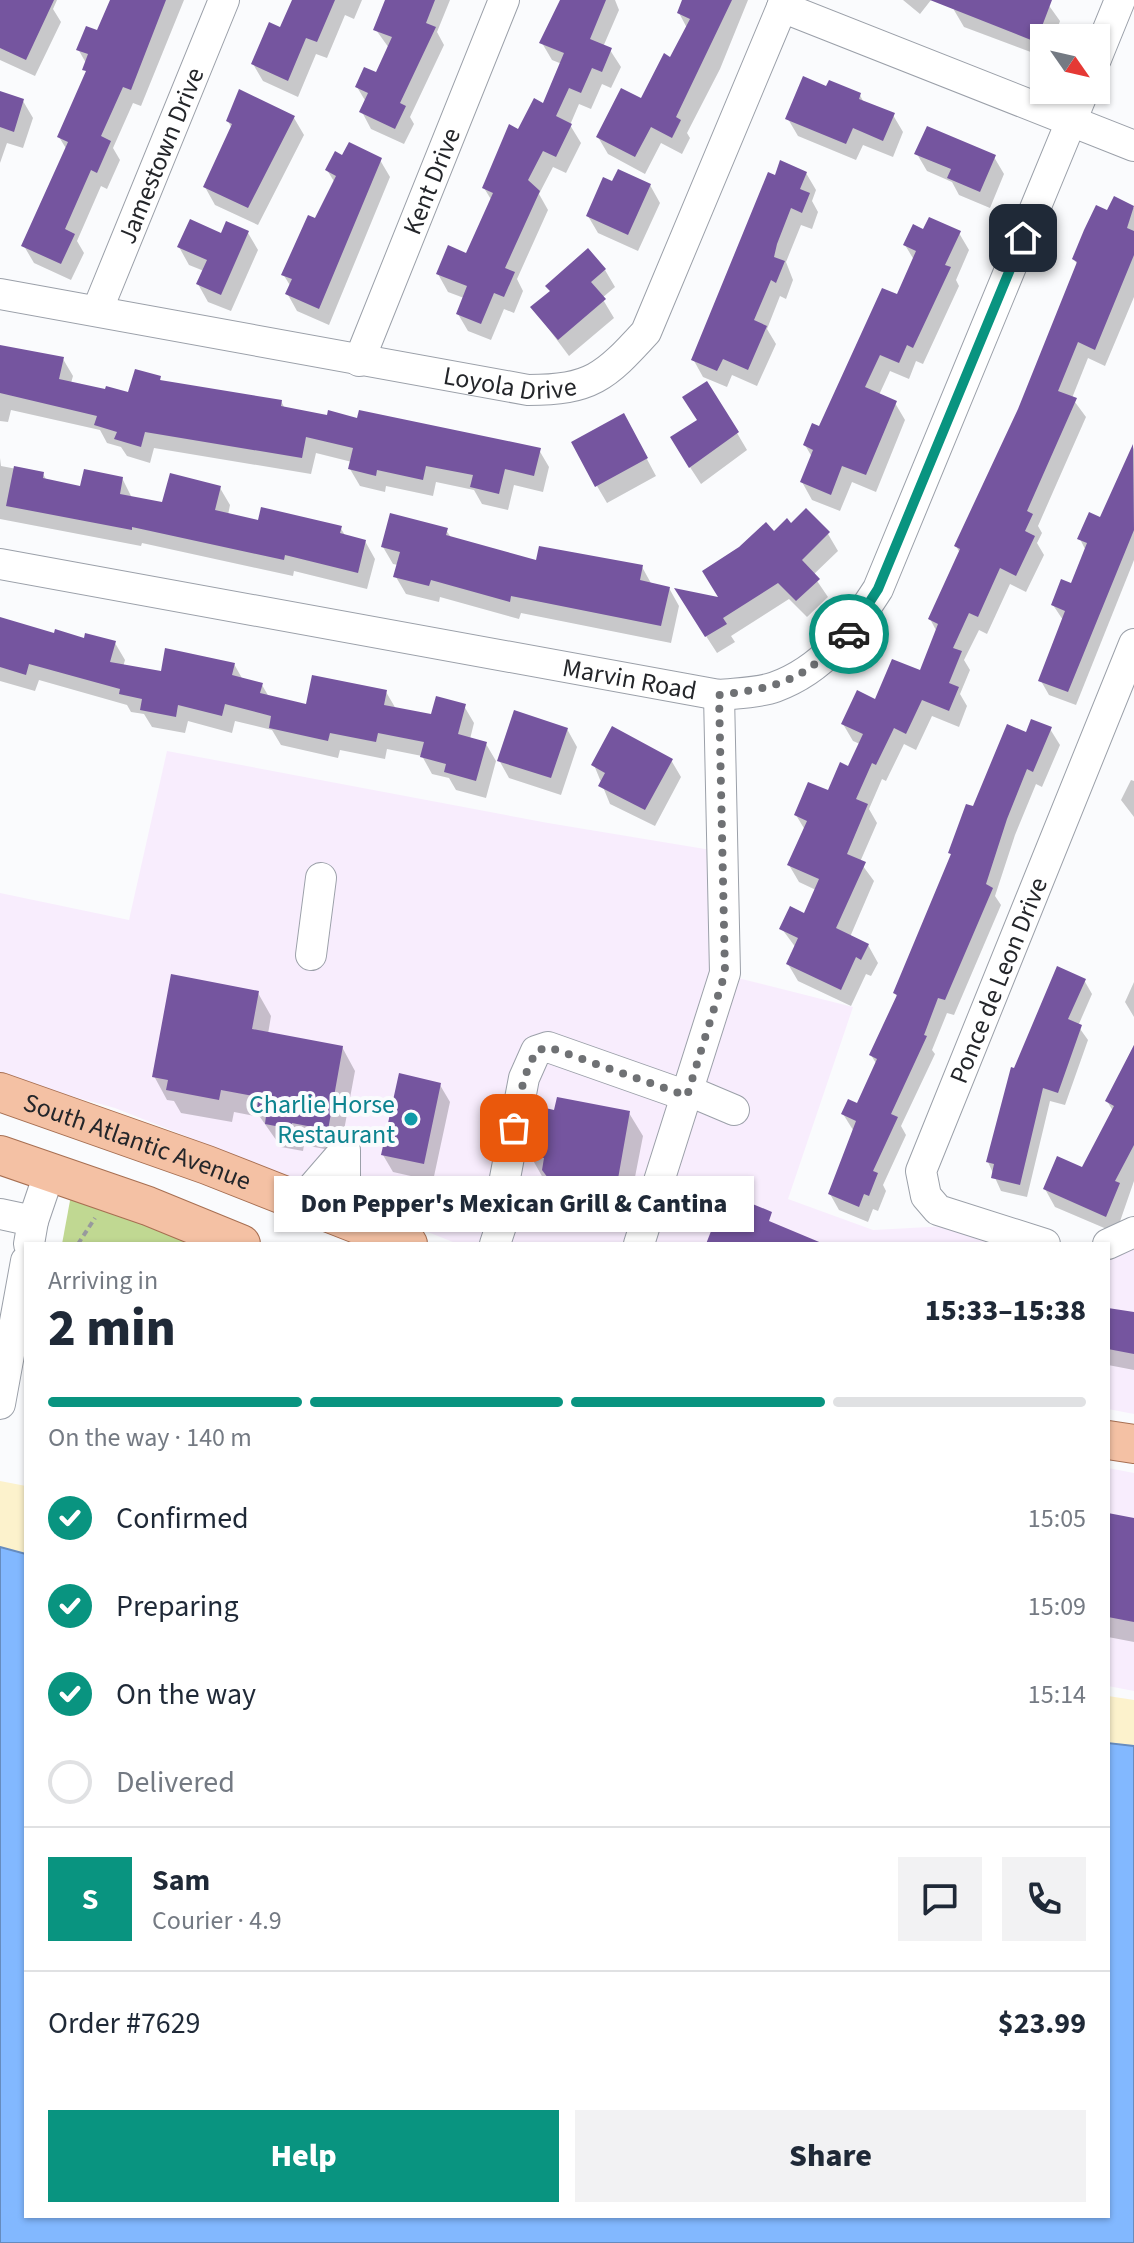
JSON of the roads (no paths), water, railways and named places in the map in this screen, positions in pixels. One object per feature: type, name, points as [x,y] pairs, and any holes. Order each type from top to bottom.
[{"type":"main road","name":"South Atlantic Avenue","points":[[0,1092],[403,1242]]},
{"type":"main road","points":[[0,1155],[148,1206],[236,1242]]},
{"type":"main road","points":[[1110,1440],[1134,1444]]},
{"type":"street","name":"Jamestown Drive","points":[[97,311],[224,0]]},
{"type":"street","name":"Kent Drive","points":[[359,361],[504,0]]},
{"type":"street","points":[[1110,25],[1120,0]]},
{"type":"street","name":"Loyola Drive","points":[[0,294],[528,390],[567,390],[612,370],[646,332],[784,4]]},
{"type":"street","points":[[784,4],[1134,146]]},
{"type":"street","name":"Marvin Road","points":[[0,564],[719,695],[773,688],[816,666],[849,634],[878,589],[1078,104]]},
{"type":"street","name":"Ponce de Leon Drive","points":[[1031,1242],[954,1231],[926,1196],[921,1171],[1134,644]]},
{"type":"street","points":[[640,1242],[725,973],[719,695]]},
{"type":"street","points":[[311,955],[321,878]]},
{"type":"street","points":[[496,1242],[506,1211],[505,1178],[524,1078],[536,1051],[548,1047],[734,1110]]},
{"type":"street","points":[[300,1202],[345,1150],[345,1178],[358,1225]]},
{"type":"street","points":[[0,1214],[31,1233],[50,1171]]},
{"type":"street","points":[[1110,1243],[1134,1232]]},
{"type":"street","points":[[0,1404],[24,1272]]},
{"type":"water","points":[[0,1547],[24,1553],[24,2218],[1110,2218],[1110,1743],[1134,1746],[1134,2243],[0,2243]]},
{"type":"place","name":"Charlie Horse Restaurant","points":[[411,1119]]},
{"type":"place","name":"Don Pepper's Mexican Grill & Cantina","points":[[514,1128]]}]
